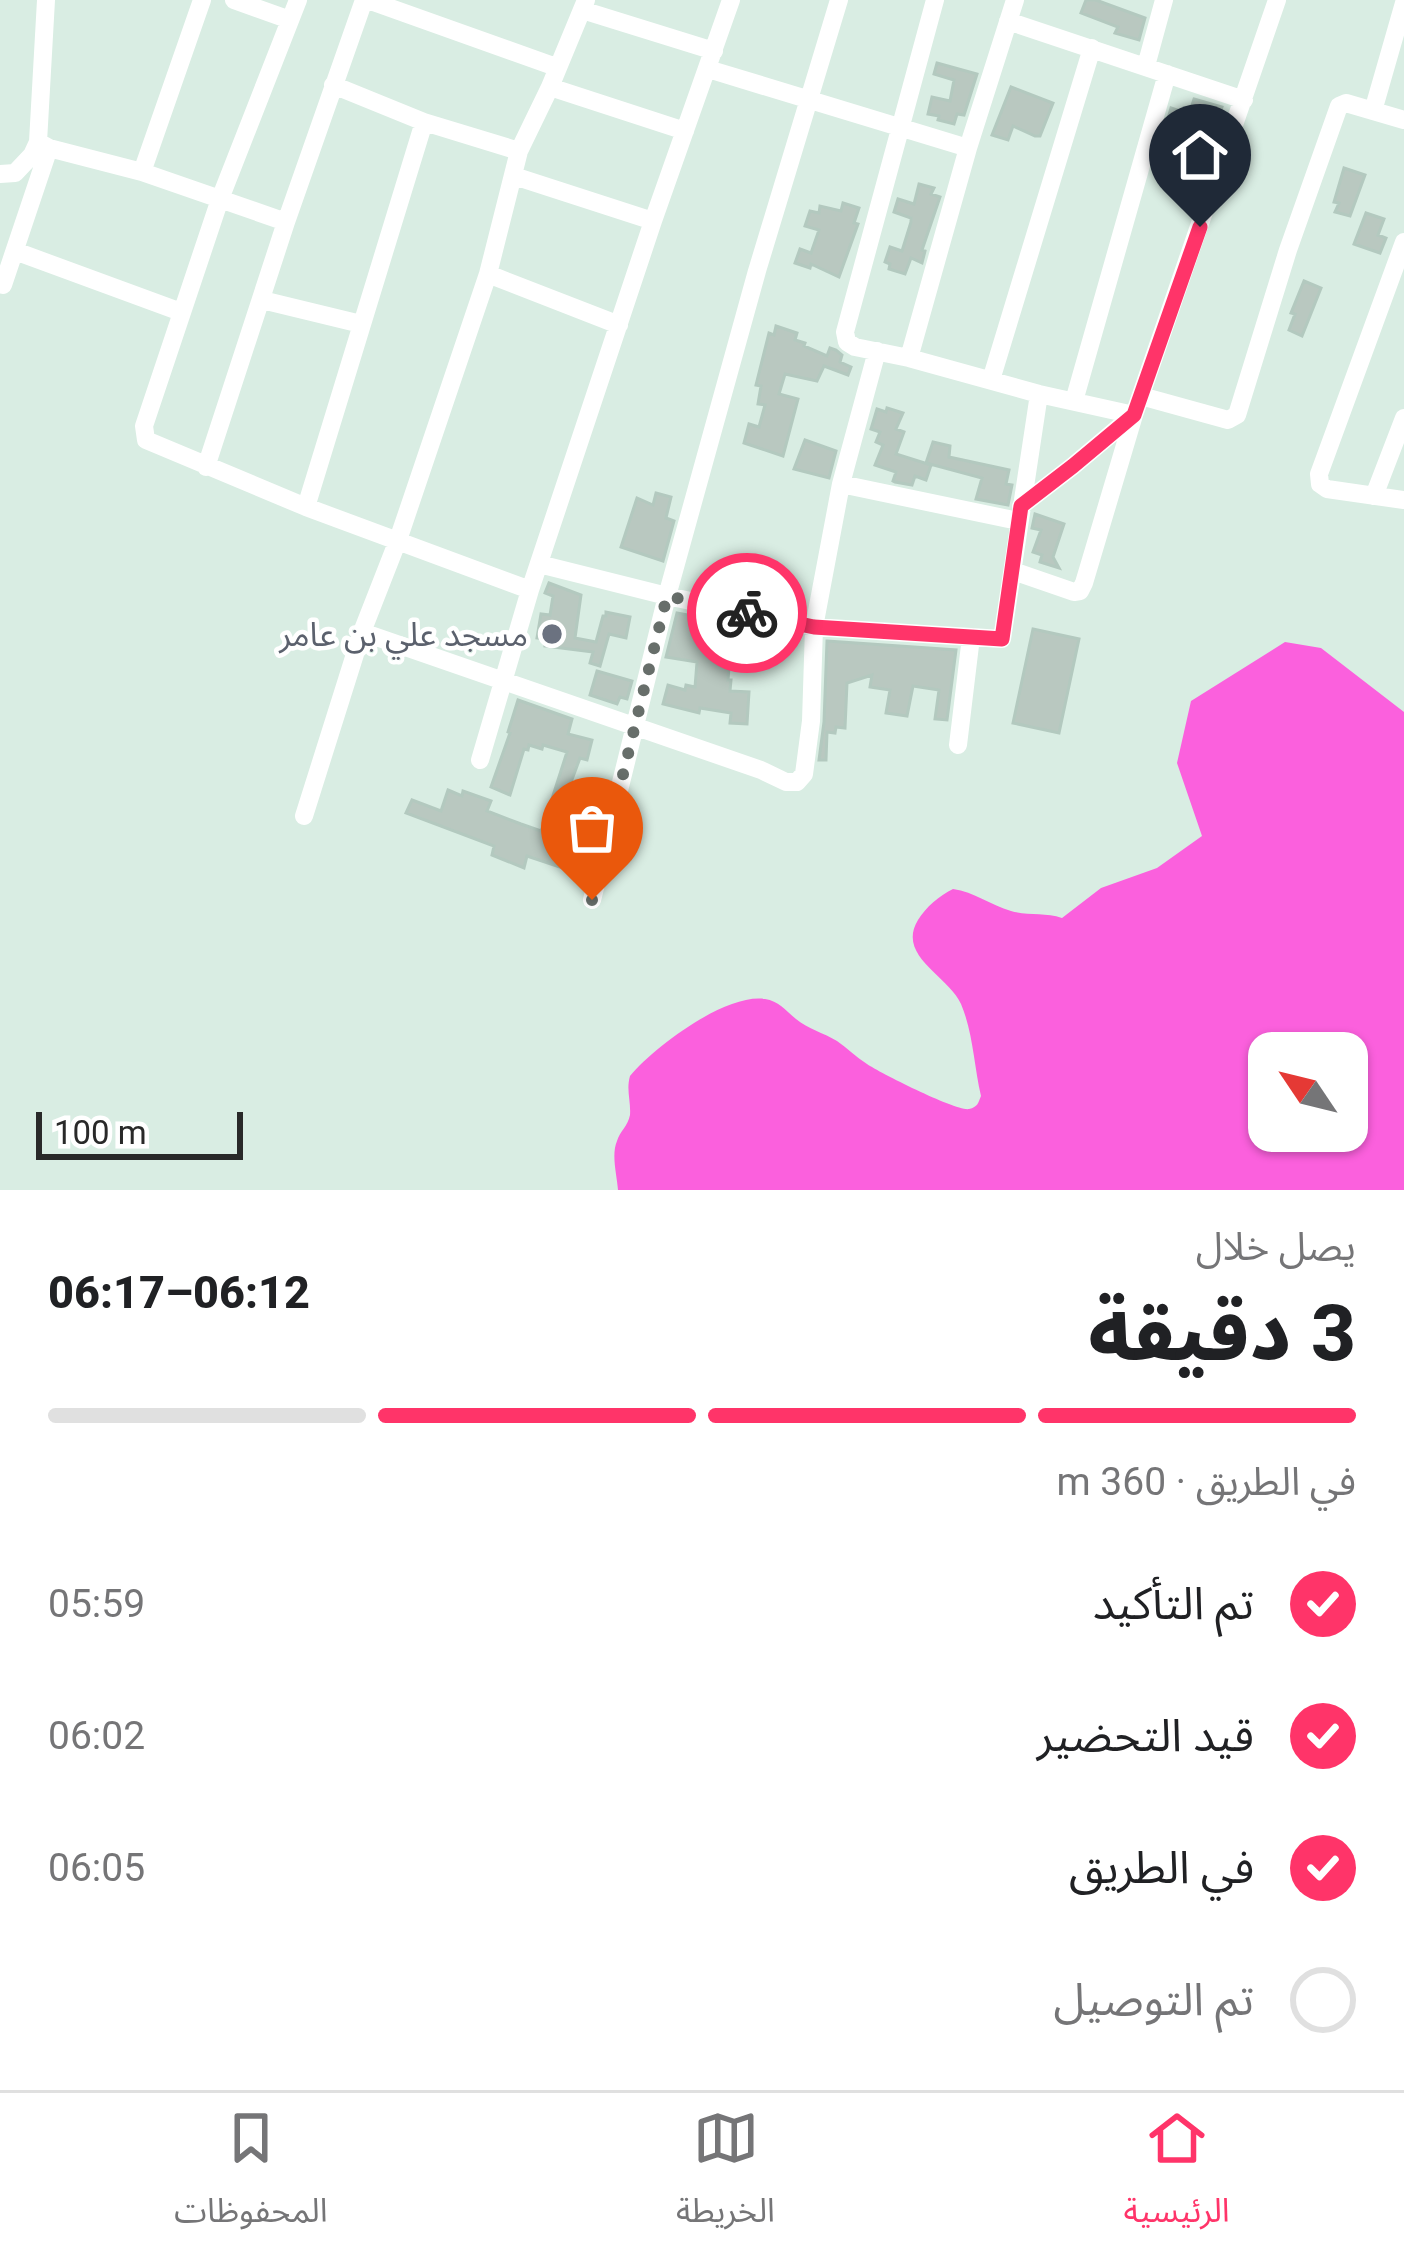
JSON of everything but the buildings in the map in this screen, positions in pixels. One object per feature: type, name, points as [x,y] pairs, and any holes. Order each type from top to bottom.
[{"type":"street","points":[[3,285],[44,145],[46,3],[22,0]]},
{"type":"street","points":[[142,172],[202,0]]},
{"type":"street","points":[[234,0],[290,20]]},
{"type":"street","points":[[298,0],[220,199],[144,426],[146,440],[306,507],[530,590]]},
{"type":"street","points":[[206,467],[286,222],[366,0],[685,131]]},
{"type":"street","points":[[480,760],[530,590],[731,0]]},
{"type":"street","points":[[592,900],[667,596],[838,0]]},
{"type":"street","points":[[935,0],[845,332],[847,342],[1134,415]]},
{"type":"street","points":[[909,358],[968,148],[1016,0]]},
{"type":"street","points":[[1146,66],[1164,0]]},
{"type":"street","points":[[1013,571],[1080,591],[1134,415],[1277,0]]},
{"type":"street","points":[[1373,111],[1404,3]]},
{"type":"street","points":[[304,816],[362,632],[488,274],[519,151],[584,5],[809,98],[968,148]]},
{"type":"street","points":[[1008,21],[1244,100]]},
{"type":"street","points":[[991,380],[1092,48]]},
{"type":"street","points":[[1074,400],[1167,74]]},
{"type":"street","points":[[333,85],[424,122],[519,151]]},
{"type":"street","points":[[1141,396],[1228,420],[1237,416],[1339,106],[1346,103],[1404,120]]},
{"type":"street","points":[[306,507],[424,122]]},
{"type":"street","points":[[44,145],[142,172],[286,222]]},
{"type":"street","points":[[0,174],[14,173],[44,145]]},
{"type":"street","points":[[514,176],[653,220]]},
{"type":"street","points":[[1404,242],[1318,474],[1320,484],[1328,489],[1404,500]]},
{"type":"street","points":[[15,250],[182,312]]},
{"type":"street","points":[[488,274],[619,325]]},
{"type":"street","points":[[262,300],[361,324]]},
{"type":"street","points":[[362,632],[797,782],[804,774],[811,721],[814,627],[841,484],[878,351]]},
{"type":"street","points":[[539,564],[814,627],[1002,639],[1039,394]]},
{"type":"street","points":[[1019,513],[1134,415]]},
{"type":"street","points":[[1374,496],[1404,418]]},
{"type":"street","points":[[841,484],[1019,513]]},
{"type":"street","points":[[958,745],[970,637]]},
{"type":"shaded area","points":[[1285,642],[1321,648],[1404,712],[1404,1190],[618,1190],[614,1152],[630,1115],[630,1076],[692,1024],[749,999],[774,1002],[867,1064],[919,1091],[962,1108],[976,1106],[981,1096],[965,1015],[955,994],[919,955],[913,933],[918,920],[953,889],[1011,911],[1062,918],[1101,888],[1157,868],[1202,836],[1177,763],[1191,701]]},
{"type":"way so far","points":[[592,900],[667,596],[747,613]]},
{"type":"place","name":"مسجد علي بن عامر","points":[[552,634]]},
{"type":"route","points":[[747,613],[814,627],[1002,639],[1021,506],[1134,415],[1200,227]]}]
